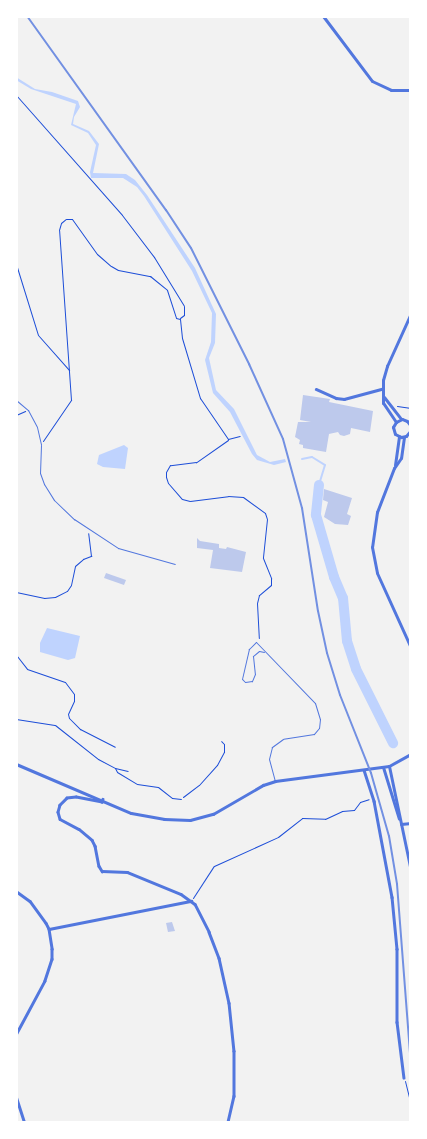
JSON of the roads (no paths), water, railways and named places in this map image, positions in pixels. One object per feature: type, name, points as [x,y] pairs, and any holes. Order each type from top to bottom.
[{"type":"street","points":[[323,16],[372,81],[391,90],[411,90]]},
{"type":"street","points":[[411,313],[387,366],[382,389],[384,396],[402,419],[411,426]]},
{"type":"street","points":[[316,389],[336,398],[344,399],[382,389]]},
{"type":"street","points":[[384,396],[383,403],[396,422]]},
{"type":"street","points":[[402,419],[396,422],[393,430],[399,436],[404,437]]},
{"type":"street","points":[[394,468],[401,458],[404,437],[411,430]]},
{"type":"street","points":[[399,436],[394,468],[374,521],[372,536],[374,559],[383,587],[411,648]]},
{"type":"street","points":[[16,764],[103,799],[131,813],[164,819],[190,820],[213,814],[263,785],[275,781],[389,766],[411,754]]},
{"type":"street","points":[[389,766],[411,871]]},
{"type":"street","points":[[382,767],[401,824]]},
{"type":"street","points":[[364,770],[373,798],[392,897],[397,950],[397,1022],[404,1078]]},
{"type":"street","points":[[103,799],[102,802],[76,797],[67,798],[60,805],[58,812],[60,819],[79,829],[92,840],[102,871],[127,872],[182,894],[192,901],[209,932],[219,958],[229,1003],[235,1078],[234,1096],[228,1123]]},
{"type":"street","points":[[401,824],[411,823]]},
{"type":"street","points":[[16,891],[30,901],[49,929],[52,959],[49,970],[26,1020],[16,1035]]},
{"type":"street","points":[[49,929],[192,901]]},
{"type":"street","points":[[16,1096],[25,1123]]},
{"type":"lane","points":[[16,400],[28,410],[36,427],[41,445],[39,465],[44,484],[54,500],[88,530],[118,548],[175,564]]},
{"type":"lane","points":[[264,652],[259,652],[253,656],[254,678],[245,682],[242,673],[248,648],[256,642],[315,703],[320,719],[319,728],[314,734],[283,739],[272,747],[269,759],[275,781]]},
{"type":"water","points":[[16,77],[35,89],[52,92],[78,101],[80,107],[74,117],[73,124],[89,131],[99,144],[93,173],[126,174],[135,180],[147,195],[195,268],[216,314],[215,343],[209,358],[216,390],[234,409],[257,455],[270,462],[285,459],[286,462],[274,465],[257,460],[230,412],[213,393],[205,360],[211,342],[212,313],[192,271],[144,196],[137,187],[123,178],[91,178],[90,172],[96,145],[88,133],[71,125],[76,104],[31,89],[16,80]]},
{"type":"water","points":[[124,445],[128,448],[125,469],[103,467],[97,464],[99,455]]},
{"type":"water","points":[[47,628],[80,636],[75,658],[68,660],[40,652],[40,643]]},
{"type":"waterway","points":[[302,459],[312,457],[325,465],[319,485]]},
{"type":"waterway","points":[[319,485],[316,515],[334,577],[343,598],[347,641],[356,669],[393,743]]},
{"type":"railway","points":[[27,16],[166,210],[191,248],[249,364],[283,439],[302,508],[318,611],[327,653],[340,695],[371,773],[389,836],[397,884],[411,1068]]}]
